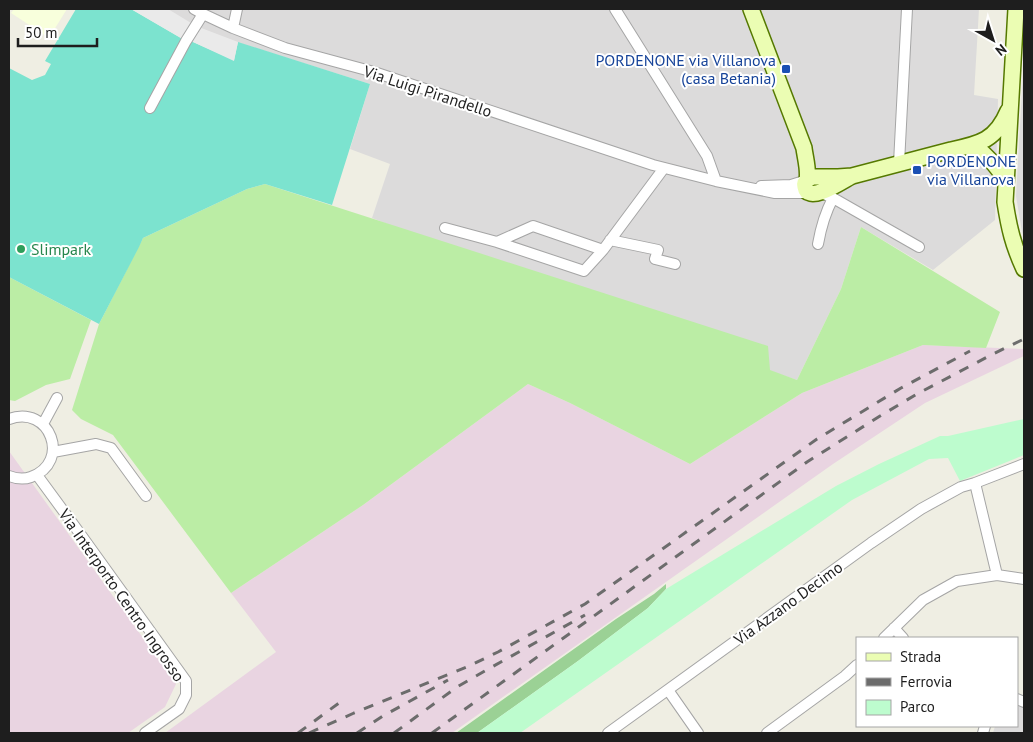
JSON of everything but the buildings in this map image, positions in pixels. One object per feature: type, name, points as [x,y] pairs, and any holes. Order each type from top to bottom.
[{"type":"street","points":[[233,28],[237,9]]},
{"type":"street","points":[[615,9],[707,156],[716,180]]},
{"type":"street","points":[[751,9],[804,148],[817,172],[817,188],[825,212],[818,244]]},
{"type":"street","points":[[899,163],[908,9]]},
{"type":"street","points":[[1016,9],[1005,202],[1008,226],[1024,269]]},
{"type":"street","points":[[150,108],[186,41],[199,12]]},
{"type":"street","name":"Via Luigi Pirandello","points":[[199,12],[233,28],[285,48],[374,72],[664,168],[740,185],[784,186],[795,184],[817,188],[831,188],[852,176],[951,150],[985,146],[997,154],[1008,150]]},
{"type":"street","points":[[985,146],[1004,121],[1010,105]]},
{"type":"street","name":"Via Luigi Pirandello","points":[[985,146],[994,164],[1006,179]]},
{"type":"street","points":[[445,228],[497,242],[584,271],[603,250],[664,168]]},
{"type":"street","points":[[817,188],[919,247]]},
{"type":"street","points":[[497,242],[533,226],[603,250]]},
{"type":"street","points":[[610,240],[658,250],[655,259],[675,264]]},
{"type":"street","points":[[43,424],[57,398]]},
{"type":"street","points":[[9,419],[24,416],[34,419],[43,424],[53,442],[50,462],[44,470],[26,479],[15,479],[9,476]]},
{"type":"street","points":[[53,452],[96,444],[111,448],[146,496]]},
{"type":"street","name":"Via Azzano Decimo","points":[[608,733],[921,509],[961,487],[1024,464]]},
{"type":"street","name":"Via Interporto Centro Ingrosso","points":[[37,475],[186,681],[186,695],[179,709],[145,733]]},
{"type":"street","points":[[975,483],[997,575]]},
{"type":"street","points":[[885,637],[923,600],[958,582],[997,575],[1024,579]]},
{"type":"street","points":[[894,628],[902,637]]},
{"type":"street","points":[[767,733],[846,676],[856,666]]},
{"type":"street","points":[[668,690],[698,733]]},
{"type":"shaded area","points":[[14,9],[67,9],[49,38],[11,13]]},
{"type":"shaded area","points":[[76,9],[131,9],[186,41],[193,42],[234,60],[238,42],[370,84],[332,205],[265,184],[247,189],[143,238],[99,324],[9,277],[9,68],[32,80],[45,75],[51,64],[45,61]]},
{"type":"shaded area","points":[[131,9],[979,9],[974,95],[998,99],[995,220],[933,270],[861,227],[841,289],[797,380],[372,218],[390,164],[350,149],[370,84]]},
{"type":"shaded area","points":[[131,9],[168,9],[196,26],[238,42],[234,61],[193,42],[186,41]]},
{"type":"shaded area","points":[[1024,55],[1024,238],[1016,196]]},
{"type":"shaded area","points":[[923,345],[1024,349],[1024,356],[925,403],[833,464],[452,733],[165,733],[276,652],[231,593],[363,505],[528,384],[570,403],[690,464],[802,393]]},
{"type":"shaded area","points":[[9,451],[176,684],[165,707],[128,733],[9,733]]},
{"type":"shaded area","points":[[1018,704],[1024,707],[1024,733],[993,733],[995,727],[1018,727]]},
{"type":"green space","points":[[265,184],[768,346],[770,370],[797,380],[841,289],[861,227],[1000,312],[986,348],[923,345],[802,393],[690,464],[570,403],[528,384],[363,505],[231,593],[113,435],[81,419],[72,410],[99,324],[143,238],[247,189]]},
{"type":"green space","points":[[9,277],[91,320],[70,379],[46,385],[15,401],[9,400]]},
{"type":"green space","points":[[1024,419],[1024,455],[960,481],[948,458],[929,459],[852,500],[520,733],[477,733],[648,608],[666,589],[836,486],[940,436],[948,436]]},
{"type":"green space","points":[[666,584],[666,589],[648,608],[477,733],[456,733],[654,594]]},
{"type":"railway","points":[[432,733],[807,462],[917,394],[1024,339]]},
{"type":"railway","points":[[309,733],[469,666],[585,604],[817,439],[901,388],[970,351]]},
{"type":"railway","points":[[394,733],[457,687],[585,615]]},
{"type":"railway","points":[[357,733],[383,716],[448,680]]},
{"type":"railway","points":[[298,733],[343,700]]},
{"type":"place","name":"PORDENONE via Villanova (casa Betania)","points":[[786,69]]},
{"type":"place","name":"PORDENONE via Villanova","points":[[917,170]]},
{"type":"place","name":"Slimpark","points":[[21,249]]}]
